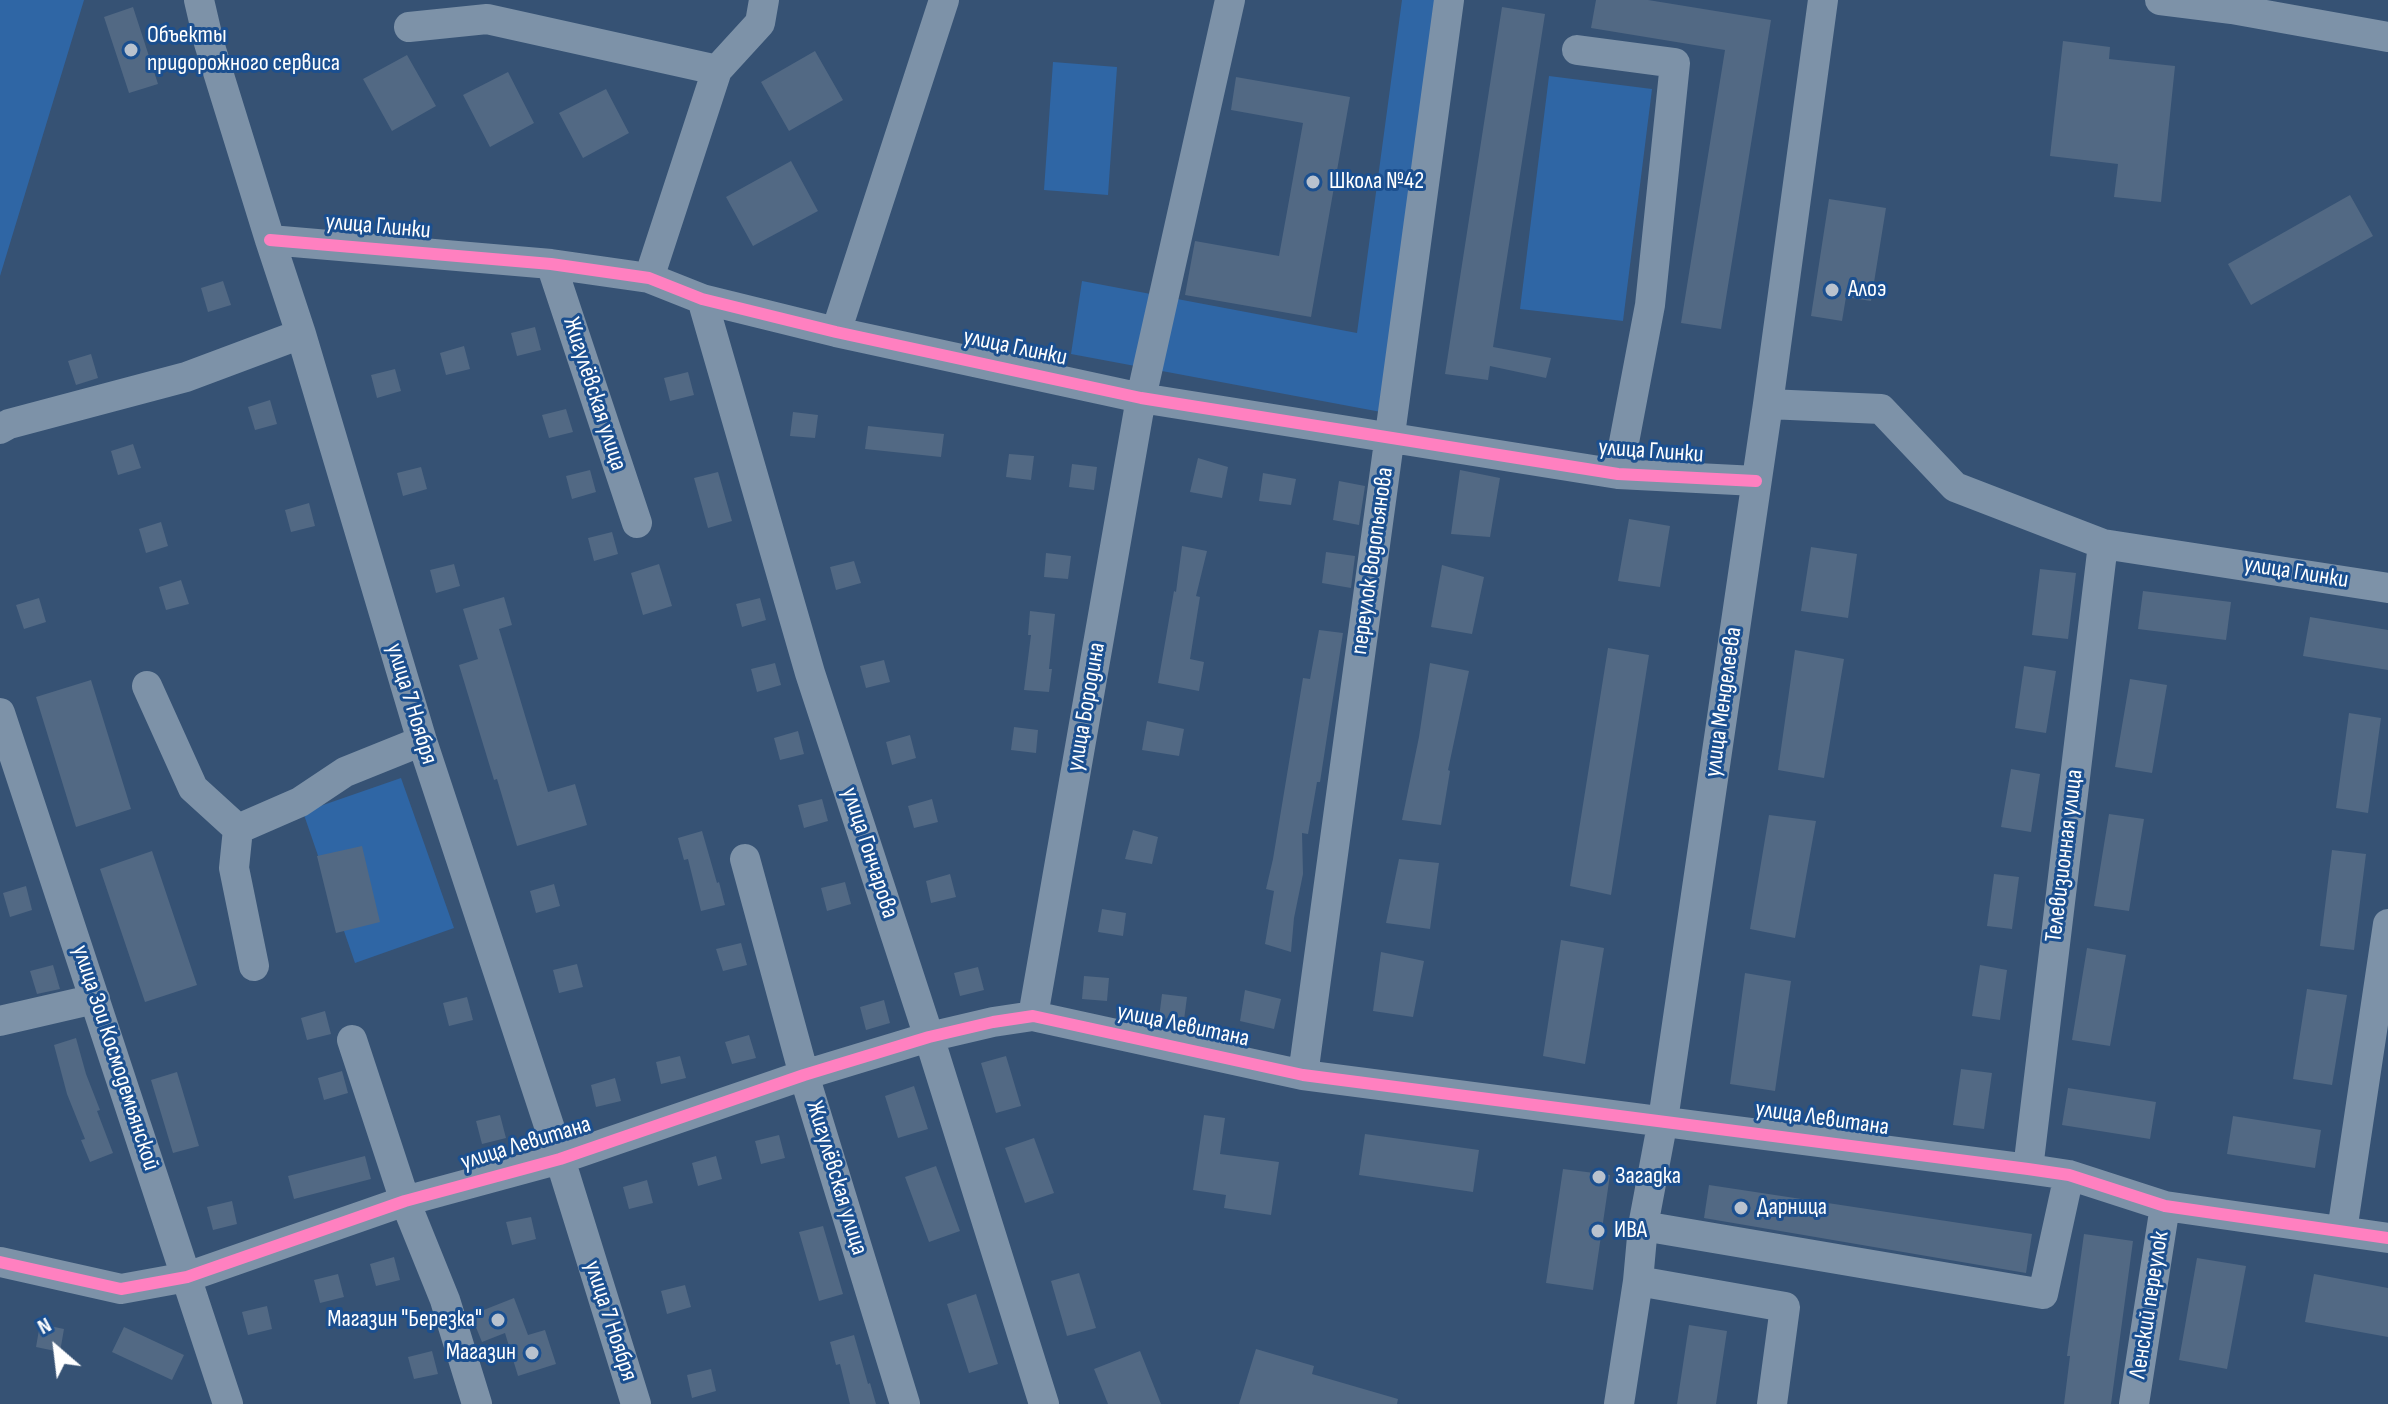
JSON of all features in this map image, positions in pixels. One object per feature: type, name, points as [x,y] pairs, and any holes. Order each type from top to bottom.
[{"type":"street","name":"улица 7 Ноября","points":[[199,0],[209,43],[301,334],[422,741],[560,1159],[636,1404]]},
{"type":"street","points":[[649,278],[717,70],[760,23],[764,0]]},
{"type":"street","points":[[836,332],[944,0]]},
{"type":"street","name":"улица Бородина","points":[[1033,1016],[1141,398],[1230,0]]},
{"type":"street","name":"переулок Водопьянова","points":[[1303,1075],[1449,0]]},
{"type":"street","name":"улица Менделеева","points":[[1619,1404],[1643,1226],[1663,1120],[1768,404],[1823,0]]},
{"type":"street","points":[[2160,0],[2232,9],[2388,37]]},
{"type":"street","points":[[409,27],[482,10],[717,70]]},
{"type":"street","points":[[1577,50],[1675,63],[1650,305],[1618,474]]},
{"type":"street","name":"улица Глинки","points":[[270,240],[551,264],[649,278],[702,299],[836,332],[1141,398],[1618,474],[1756,481]]},
{"type":"street","name":"Жигулёвская улица","points":[[551,264],[637,523]]},
{"type":"street","name":"улица Гончарова","points":[[702,299],[810,673],[1044,1404]]},
{"type":"street","points":[[3,422],[186,377],[301,334]]},
{"type":"street","name":"улица Глинки","points":[[1768,404],[1881,409],[1955,487],[2103,544],[2388,588]]},
{"type":"street","name":"Телевизионная улица","points":[[2028,1169],[2103,544]]},
{"type":"street","points":[[147,686],[193,788],[238,829]]},
{"type":"street","name":"улица Зои Космодемьянской","points":[[0,713],[228,1404]]},
{"type":"street","points":[[238,829],[300,802],[345,772],[422,741]]},
{"type":"street","points":[[238,829],[234,868],[254,966]]},
{"type":"street","name":"Жигулёвская улица","points":[[745,859],[804,1075],[905,1404]]},
{"type":"street","points":[[2342,1231],[2388,924]]},
{"type":"street","points":[[0,1021],[95,999]]},
{"type":"street","name":"улица Левитана","points":[[0,1262],[121,1289],[187,1277],[405,1201],[560,1159],[804,1075],[929,1037],[1033,1016],[1303,1075],[2069,1175],[2165,1206],[2388,1238]]},
{"type":"street","points":[[352,1040],[405,1201],[445,1300],[477,1404]]},
{"type":"street","points":[[1643,1226],[2043,1294],[2069,1175]]},
{"type":"street","name":"Ленский переулок","points":[[2134,1404],[2165,1206]]},
{"type":"street","points":[[1638,1281],[1785,1307],[1772,1404]]},
{"type":"shaded area","points":[[0,0],[84,0],[0,276]]},
{"type":"shaded area","points":[[1402,0],[1441,0],[1381,412],[1071,354],[1082,281],[1357,333]]},
{"type":"shaded area","points":[[1053,62],[1117,67],[1108,195],[1044,190]]},
{"type":"shaded area","points":[[1549,76],[1652,89],[1623,321],[1520,309]]},
{"type":"shaded area","points":[[401,778],[454,928],[355,963],[303,812]]},
{"type":"building","points":[[1596,0],[1648,0],[1771,20],[1721,329],[1681,323],[1725,50],[1591,28]]},
{"type":"building","name":"Объекты придорожного сервиса","points":[[133,7],[158,84],[129,93],[104,17]]},
{"type":"building","points":[[1502,7],[1545,14],[1493,347],[1551,358],[1546,378],[1490,366],[1488,380],[1445,374]]},
{"type":"building","points":[[2063,41],[2110,47],[2109,59],[2175,66],[2161,202],[2114,197],[2118,164],[2050,156]]},
{"type":"building","points":[[815,51],[843,100],[789,131],[761,82]]},
{"type":"building","points":[[407,55],[436,106],[392,131],[363,79]]},
{"type":"building","points":[[508,72],[534,123],[490,147],[463,95]]},
{"type":"building","name":"Школа №42","points":[[1236,77],[1350,97],[1311,317],[1185,295],[1195,241],[1279,256],[1303,123],[1231,110]]},
{"type":"building","points":[[606,89],[629,133],[583,158],[559,113]]},
{"type":"building","points":[[791,161],[818,211],[753,246],[726,197]]},
{"type":"building","points":[[2350,195],[2373,236],[2251,305],[2228,264]]},
{"type":"building","points":[[1829,199],[1886,208],[1871,301],[1846,297],[1842,321],[1811,316]]},
{"type":"building","points":[[223,281],[231,305],[208,312],[201,288]]},
{"type":"building","points":[[535,327],[541,350],[517,356],[511,333]]},
{"type":"building","points":[[464,346],[470,369],[446,375],[440,353]]},
{"type":"building","points":[[91,354],[98,378],[76,385],[68,361]]},
{"type":"building","points":[[395,369],[401,391],[377,398],[371,375]]},
{"type":"building","points":[[688,372],[694,395],[670,401],[664,378]]},
{"type":"building","points":[[270,400],[277,424],[255,430],[248,407]]},
{"type":"building","points":[[566,409],[573,432],[549,438],[542,415]]},
{"type":"building","points":[[793,412],[818,415],[815,438],[790,436]]},
{"type":"building","points":[[868,426],[944,434],[941,457],[865,449]]},
{"type":"building","points":[[133,444],[141,468],[118,475],[111,451]]},
{"type":"building","points":[[1009,454],[1034,456],[1031,480],[1006,477]]},
{"type":"building","points":[[1198,458],[1228,467],[1222,498],[1190,492]]},
{"type":"building","points":[[1072,464],[1097,467],[1094,490],[1069,487]]},
{"type":"building","points":[[421,467],[427,489],[403,496],[397,473]]},
{"type":"building","points":[[590,470],[596,492],[572,499],[566,476]]},
{"type":"building","points":[[1460,470],[1500,478],[1490,537],[1451,534]]},
{"type":"building","points":[[718,472],[732,521],[708,528],[694,478]]},
{"type":"building","points":[[1263,473],[1296,479],[1291,505],[1259,501]]},
{"type":"building","points":[[1339,481],[1365,486],[1359,525],[1333,520]]},
{"type":"building","points":[[309,503],[315,526],[291,532],[285,510]]},
{"type":"building","points":[[1629,519],[1670,526],[1660,587],[1618,581]]},
{"type":"building","points":[[161,522],[168,546],[146,553],[139,529]]},
{"type":"building","points":[[612,532],[618,554],[594,561],[588,538]]},
{"type":"building","points":[[1182,546],[1207,551],[1196,596],[1200,597],[1190,659],[1204,662],[1199,691],[1158,683]]},
{"type":"building","points":[[1811,547],[1857,554],[1848,618],[1801,611]]},
{"type":"building","points":[[1326,552],[1355,556],[1351,588],[1322,583]]},
{"type":"building","points":[[1046,553],[1071,556],[1068,579],[1044,577]]},
{"type":"building","points":[[854,561],[861,583],[836,590],[830,567]]},
{"type":"building","points":[[454,564],[460,586],[436,593],[430,570]]},
{"type":"building","points":[[659,564],[672,606],[643,615],[631,573]]},
{"type":"building","points":[[1442,565],[1484,577],[1472,634],[1431,627]]},
{"type":"building","points":[[2040,569],[2076,573],[2068,639],[2032,635]]},
{"type":"building","points":[[181,580],[189,604],[166,610],[159,587]]},
{"type":"building","points":[[2143,591],[2231,602],[2226,640],[2138,629]]},
{"type":"building","points":[[504,597],[512,625],[499,629],[548,792],[575,784],[587,825],[517,846],[459,665],[478,659],[463,609]]},
{"type":"building","points":[[39,598],[46,622],[24,629],[16,605]]},
{"type":"building","points":[[760,598],[766,620],[742,627],[736,604]]},
{"type":"building","points":[[1030,611],[1055,614],[1049,692],[1024,690],[1031,635],[1028,635]]},
{"type":"building","points":[[2310,617],[2388,630],[2388,670],[2303,656]]},
{"type":"building","points":[[1319,630],[1343,633],[1320,782],[1317,782],[1308,834],[1302,833],[1303,874],[1291,952],[1265,944],[1274,891],[1266,889],[1303,678],[1310,679]]},
{"type":"building","points":[[1608,648],[1649,655],[1611,895],[1570,886]]},
{"type":"building","points":[[1795,650],[1844,659],[1824,778],[1778,770]]},
{"type":"building","points":[[884,660],[890,682],[866,688],[860,666]]},
{"type":"building","points":[[775,663],[781,685],[757,692],[751,669]]},
{"type":"building","points":[[1430,663],[1469,671],[1448,770],[1441,825],[1402,820]]},
{"type":"building","points":[[2024,666],[2056,671],[2046,733],[2015,728]]},
{"type":"building","points":[[2130,679],[2167,685],[2152,773],[2115,767]]},
{"type":"building","points":[[91,680],[131,809],[76,827],[36,697]]},
{"type":"building","points":[[2349,713],[2381,718],[2368,813],[2336,808]]},
{"type":"building","points":[[1147,721],[1184,729],[1179,756],[1142,750]]},
{"type":"building","points":[[1014,727],[1038,730],[1036,753],[1011,750]]},
{"type":"building","points":[[798,731],[804,754],[780,760],[774,738]]},
{"type":"building","points":[[910,735],[916,758],[892,765],[886,742]]},
{"type":"building","points":[[2011,769],[2040,774],[2031,832],[2001,827]]},
{"type":"building","points":[[822,799],[828,821],[804,828],[798,805]]},
{"type":"building","points":[[932,799],[938,822],[914,828],[908,806]]},
{"type":"building","points":[[2109,814],[2144,819],[2129,911],[2094,906]]},
{"type":"building","points":[[1769,815],[1816,821],[1795,938],[1750,929]]},
{"type":"building","points":[[1133,830],[1158,837],[1152,864],[1125,859]]},
{"type":"building","points":[[702,831],[725,905],[701,911],[688,859],[684,860],[678,838]]},
{"type":"building","points":[[362,846],[380,922],[336,933],[317,856]]},
{"type":"building","points":[[2332,850],[2366,854],[2354,950],[2320,946]]},
{"type":"building","points":[[152,851],[197,985],[145,1002],[100,869]]},
{"type":"building","points":[[1399,859],[1439,863],[1430,929],[1386,923]]},
{"type":"building","points":[[950,874],[956,897],[931,903],[926,881]]},
{"type":"building","points":[[1994,874],[2019,877],[2012,929],[1987,926]]},
{"type":"building","points":[[845,882],[851,904],[827,911],[821,888]]},
{"type":"building","points":[[554,884],[560,906],[536,913],[530,891]]},
{"type":"building","points":[[26,886],[32,910],[10,917],[3,893]]},
{"type":"building","points":[[1102,909],[1126,913],[1123,936],[1098,932]]},
{"type":"building","points":[[1561,940],[1604,948],[1585,1064],[1543,1056]]},
{"type":"building","points":[[741,943],[747,965],[723,971],[716,949]]},
{"type":"building","points":[[2087,948],[2126,955],[2110,1046],[2072,1040]]},
{"type":"building","points":[[1381,952],[1424,961],[1413,1017],[1373,1011]]},
{"type":"building","points":[[577,964],[583,987],[559,993],[553,970]]},
{"type":"building","points":[[53,965],[60,989],[37,994],[30,971]]},
{"type":"building","points":[[1980,965],[2007,970],[2000,1020],[1972,1016]]},
{"type":"building","points":[[978,967],[984,990],[960,996],[954,973]]},
{"type":"building","points":[[1745,973],[1791,981],[1775,1091],[1730,1084]]},
{"type":"building","points":[[1084,976],[1109,978],[1107,1001],[1082,999]]},
{"type":"building","points":[[2307,989],[2347,995],[2332,1085],[2293,1079]]},
{"type":"building","points":[[1245,990],[1281,999],[1274,1029],[1240,1021]]},
{"type":"building","points":[[1162,994],[1187,997],[1184,1020],[1159,1018]]},
{"type":"building","points":[[467,997],[473,1020],[449,1026],[443,1003]]},
{"type":"building","points":[[884,1000],[890,1023],[866,1030],[860,1007]]},
{"type":"building","points":[[325,1011],[331,1034],[307,1040],[301,1018]]},
{"type":"building","points":[[749,1035],[756,1058],[732,1064],[725,1042]]},
{"type":"building","points":[[76,1038],[113,1153],[90,1162],[54,1045]]},
{"type":"building","points":[[680,1056],[686,1078],[661,1084],[656,1062]]},
{"type":"building","points":[[1006,1056],[1021,1106],[996,1113],[981,1063]]},
{"type":"building","points":[[1961,1069],[1992,1073],[1984,1129],[1953,1125]]},
{"type":"building","points":[[342,1071],[348,1093],[324,1100],[318,1078]]},
{"type":"building","points":[[177,1072],[199,1146],[173,1153],[151,1080]]},
{"type":"building","points":[[615,1078],[621,1101],[596,1107],[591,1085]]},
{"type":"building","points":[[914,1086],[928,1129],[898,1138],[885,1096]]},
{"type":"building","points":[[2068,1088],[2156,1102],[2150,1139],[2062,1125]]},
{"type":"building","points":[[500,1115],[506,1138],[482,1144],[476,1121]]},
{"type":"building","points":[[1204,1115],[1225,1118],[1220,1154],[1279,1162],[1271,1215],[1224,1208],[1226,1195],[1193,1190]]},
{"type":"building","points":[[2233,1116],[2321,1130],[2315,1168],[2227,1154]]},
{"type":"building","points":[[1365,1134],[1479,1150],[1473,1192],[1359,1175]]},
{"type":"building","points":[[779,1135],[785,1158],[761,1164],[755,1141]]},
{"type":"building","points":[[1034,1138],[1054,1193],[1025,1203],[1005,1148]]},
{"type":"building","points":[[365,1156],[371,1179],[294,1199],[288,1176]]},
{"type":"building","points":[[716,1156],[722,1179],[698,1186],[692,1163]]},
{"type":"building","points":[[936,1166],[960,1231],[929,1242],[905,1177]]},
{"type":"building","points":[[1563,1169],[1610,1175],[1593,1290],[1546,1283]]},
{"type":"building","points":[[647,1180],[653,1203],[629,1209],[623,1187]]},
{"type":"building","points":[[1709,1185],[2032,1234],[2026,1273],[1704,1218]]},
{"type":"building","points":[[232,1201],[237,1224],[213,1230],[207,1207]]},
{"type":"building","points":[[531,1217],[536,1239],[512,1245],[506,1222]]},
{"type":"building","points":[[823,1226],[843,1294],[819,1301],[799,1232]]},
{"type":"building","points":[[2084,1234],[2133,1241],[2111,1404],[2064,1404],[2070,1356],[2067,1356]]},
{"type":"building","points":[[394,1257],[400,1280],[376,1286],[370,1264]]},
{"type":"building","points":[[2197,1258],[2246,1266],[2227,1369],[2179,1360]]},
{"type":"building","points":[[1079,1273],[1096,1328],[1067,1336],[1051,1281]]},
{"type":"building","points":[[338,1274],[344,1297],[320,1303],[314,1280]]},
{"type":"building","points":[[2314,1274],[2388,1288],[2388,1337],[2305,1322]]},
{"type":"building","points":[[685,1285],[691,1307],[667,1314],[661,1291]]},
{"type":"building","points":[[976,1294],[998,1364],[969,1373],[947,1304]]},
{"type":"building","points":[[514,1298],[528,1335],[545,1330],[556,1364],[518,1376],[505,1333],[482,1342],[471,1315]]},
{"type":"building","points":[[267,1306],[272,1329],[248,1335],[242,1312]]},
{"type":"building","points":[[40,1324],[64,1329],[60,1352],[36,1347]]},
{"type":"building","points":[[1689,1325],[1727,1331],[1716,1404],[1677,1404]]},
{"type":"building","points":[[124,1327],[184,1355],[172,1380],[112,1352]]},
{"type":"building","points":[[854,1335],[876,1404],[850,1404],[840,1364],[836,1365],[830,1342]]},
{"type":"building","points":[[1256,1349],[1314,1366],[1312,1374],[1398,1399],[1397,1404],[1239,1404]]},
{"type":"building","points":[[432,1351],[438,1374],[414,1379],[408,1357]]},
{"type":"building","points":[[1140,1351],[1161,1404],[1108,1404],[1094,1369]]},
{"type":"building","points":[[711,1369],[716,1391],[692,1398],[687,1375]]},
{"type":"cycle path","points":[[270,240],[551,264],[649,278],[702,299],[836,332],[1141,398],[1618,474],[1756,481]]},
{"type":"cycle path","points":[[0,1262],[121,1289],[187,1277],[405,1201],[560,1159],[804,1075],[929,1037],[1033,1016],[1303,1075],[2069,1175],[2165,1206],[2388,1238]]},
{"type":"place","name":"Объекты придорожного сервиса","points":[[131,50]]},
{"type":"place","name":"Школа №42","points":[[1313,182]]},
{"type":"place","name":"Алоэ","points":[[1832,290]]},
{"type":"place","name":"Загадка","points":[[1599,1177]]},
{"type":"place","name":"Дарница","points":[[1741,1208]]},
{"type":"place","name":"ИВА","points":[[1598,1231]]},
{"type":"place","name":"Магазин \"Березка\"","points":[[498,1320]]},
{"type":"place","name":"Магазин","points":[[532,1353]]}]
